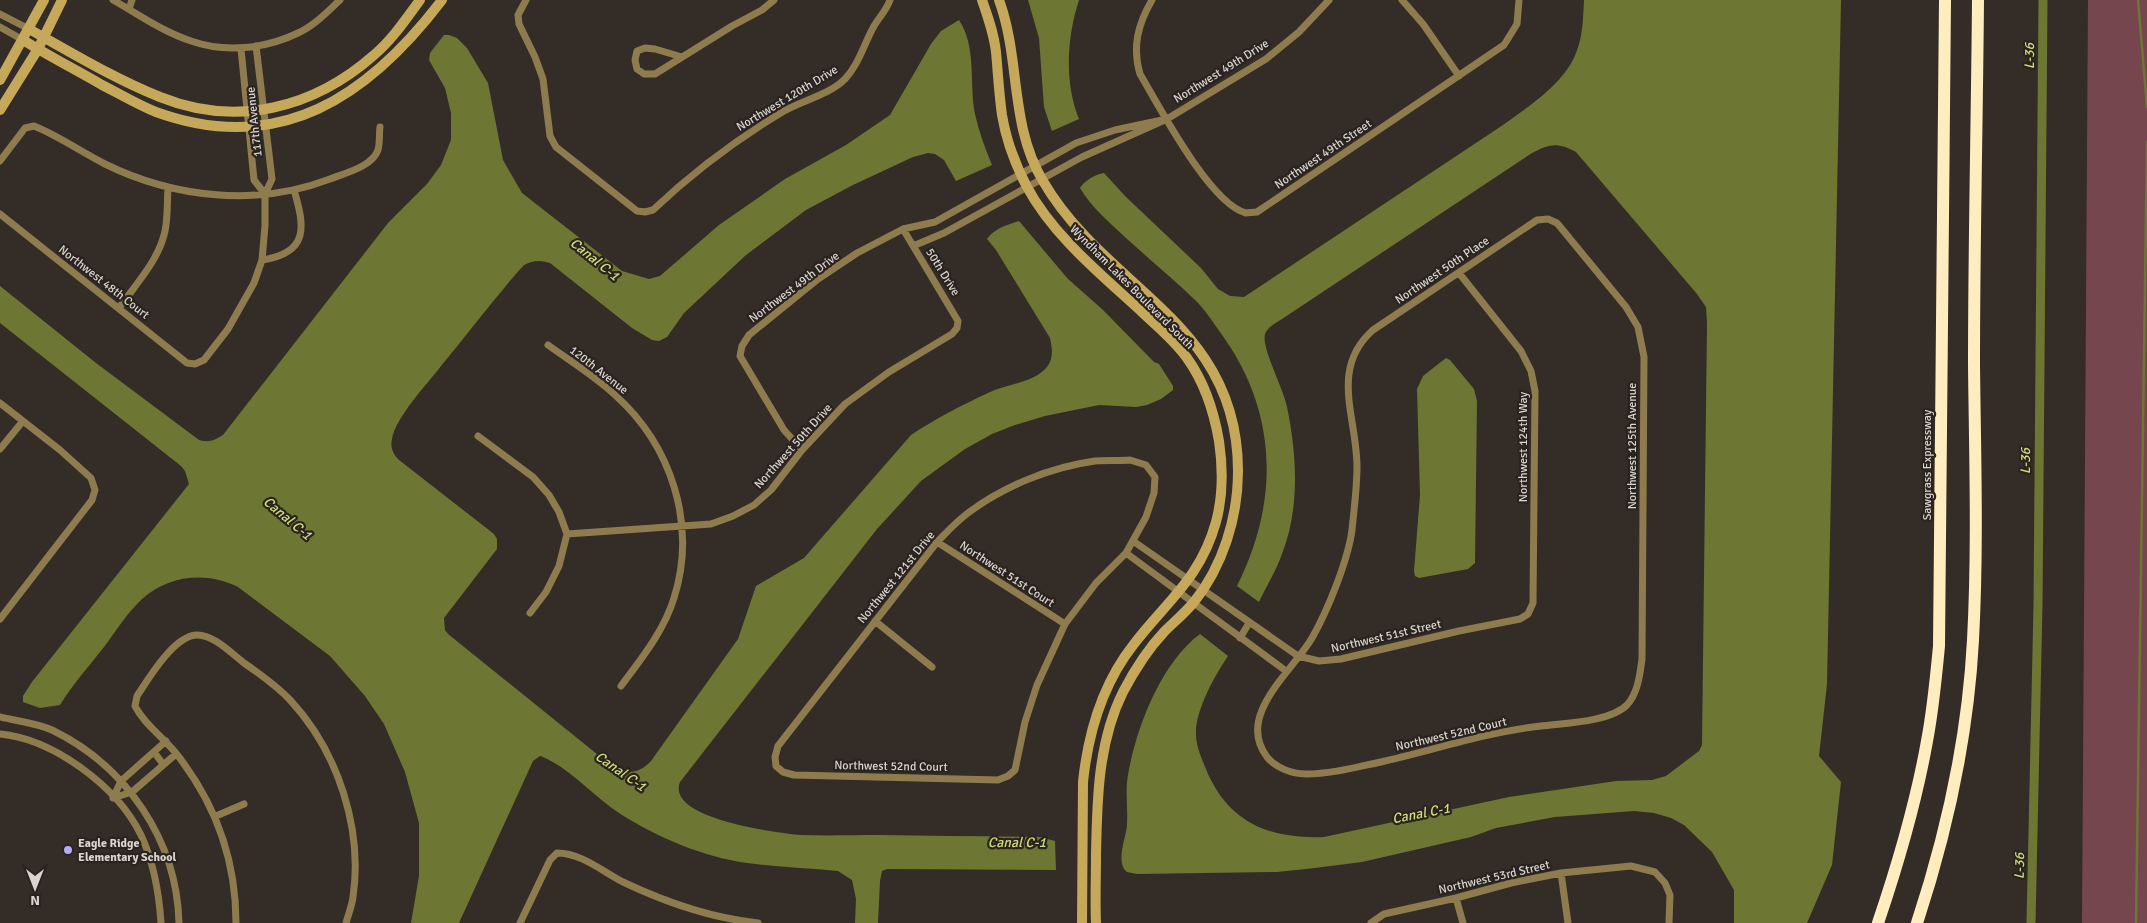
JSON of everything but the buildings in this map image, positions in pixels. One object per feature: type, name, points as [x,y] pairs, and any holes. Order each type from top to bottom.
[{"type":"highway","name":"Sawgrass Expressway","points":[[1878,923],[1916,796],[1927,742],[1939,646],[1945,0]]},
{"type":"highway","points":[[1917,923],[1942,838],[1954,784],[1969,690],[1973,641],[1975,583],[1974,350],[1978,0]]},
{"type":"street","points":[[0,80],[44,0]]},
{"type":"street","points":[[0,110],[38,49],[62,0]]},
{"type":"street","points":[[113,0],[159,27],[191,42],[222,48],[241,49],[276,42],[299,33],[340,0]]},
{"type":"street","points":[[129,9],[132,0]]},
{"type":"street","points":[[0,14],[134,86],[162,98],[205,110],[247,112],[264,110],[312,96],[343,80],[376,54],[420,0]]},
{"type":"street","points":[[0,27],[155,111],[184,120],[207,124],[249,127],[266,125],[318,110],[352,91],[403,48],[442,0]]},
{"type":"street","name":"Northwest 120th Drive","points":[[526,0],[518,15],[519,24],[535,57],[543,80],[550,136],[556,147],[637,211],[645,212],[653,210],[701,167],[744,136],[786,110],[826,92],[843,81],[855,66],[875,24],[886,11],[890,0]]},
{"type":"street","points":[[682,57],[645,48],[637,51],[635,60],[637,69],[644,74],[655,74],[762,10],[774,0]]},
{"type":"street","name":"Wyndham Lakes Boulevard South","points":[[982,0],[993,35],[1002,118],[1008,141],[1028,188],[1056,228],[1072,246],[1163,332],[1187,358],[1211,403],[1220,452],[1222,474],[1220,500],[1216,522],[1207,548],[1189,580],[1179,593],[1133,644],[1115,673],[1094,727],[1083,782],[1082,923]]},
{"type":"street","name":"Wyndham Lakes Boulevard South","points":[[999,0],[1007,24],[1018,112],[1034,165],[1057,204],[1081,233],[1175,320],[1193,340],[1209,363],[1220,384],[1230,412],[1236,446],[1237,493],[1232,523],[1226,542],[1203,590],[1162,634],[1137,668],[1116,706],[1103,750],[1096,829],[1096,923]]},
{"type":"street","name":"Northwest 49th Street","points":[[1152,0],[1141,19],[1137,39],[1136,59],[1140,74],[1205,180],[1236,209],[1247,213],[1257,212],[1504,45],[1512,35],[1517,24],[1520,0]]},
{"type":"street","name":"Northwest 49th Drive","points":[[913,246],[1028,188],[1082,157],[1166,119],[1266,59],[1299,32],[1329,0]]},
{"type":"street","points":[[1402,0],[1423,24],[1459,76]]},
{"type":"street","name":"117th Avenue","points":[[195,364],[204,360],[228,329],[254,283],[262,260],[265,194],[272,179],[256,46]]},
{"type":"street","name":"117th Avenue","points":[[241,49],[254,180],[265,194]]},
{"type":"street","name":"Northwest 49th Drive","points":[[802,450],[784,430],[740,356],[742,346],[749,335],[818,279],[857,253],[903,229],[935,222],[1076,143],[1115,130],[1166,119]]},
{"type":"street","points":[[0,161],[25,128],[34,126],[134,177],[168,188],[228,196],[265,194],[294,190],[357,169],[372,159],[378,150],[380,127]]},
{"type":"street","points":[[119,308],[148,268],[159,248],[165,232],[168,188]]},
{"type":"street","points":[[262,260],[278,258],[290,251],[299,240],[302,227],[294,190]]},
{"type":"street","name":"Northwest 48th Court","points":[[0,214],[187,363],[195,364]]},
{"type":"street","name":"Northwest 50th Place","points":[[1298,656],[1311,640],[1332,597],[1352,533],[1357,468],[1355,434],[1347,383],[1349,366],[1355,351],[1362,340],[1373,330],[1537,220],[1548,219]]},
{"type":"street","name":"Northwest 125th Avenue","points":[[1548,219],[1557,223],[1626,307],[1638,326],[1642,342],[1644,386],[1642,659],[1640,676],[1627,705]]},
{"type":"street","name":"50th Drive","points":[[903,229],[951,308],[958,321],[957,328]]},
{"type":"street","name":"Northwest 124th Way","points":[[1458,273],[1521,351],[1531,371],[1535,391],[1533,603],[1528,614]]},
{"type":"street","name":"Northwest 50th Drive","points":[[567,534],[711,524],[754,506],[771,490],[802,450],[845,404],[889,372],[952,334],[957,328]]},
{"type":"street","name":"120th Avenue","points":[[548,345],[615,395],[649,433],[671,475],[683,526],[682,562],[674,599],[657,634],[622,686]]},
{"type":"street","points":[[0,403],[91,478],[95,490],[92,500],[0,619]]},
{"type":"street","points":[[0,449],[23,421]]},
{"type":"street","points":[[478,436],[533,477],[549,495],[559,512],[567,534],[559,566],[546,592],[530,613]]},
{"type":"street","name":"Northwest 121st Drive","points":[[776,766],[775,757],[778,746],[938,542],[967,514],[998,493],[1028,480],[1064,468],[1096,461],[1130,460],[1146,465],[1155,476],[1154,493],[1146,517],[1133,541]]},
{"type":"street","points":[[1065,624],[1096,583],[1126,553],[1133,541]]},
{"type":"street","name":"Northwest 51st Street","points":[[1133,541],[1298,656],[1319,661],[1340,659],[1458,631],[1520,619],[1528,614]]},
{"type":"street","name":"Northwest 51st Court","points":[[938,542],[1065,624]]},
{"type":"street","points":[[1126,553],[1192,604],[1286,671],[1298,656]]},
{"type":"street","points":[[875,621],[932,667]]},
{"type":"street","points":[[1240,638],[1249,623]]},
{"type":"street","name":"Northwest 52nd Court","points":[[776,766],[784,772],[794,775],[998,780],[1008,776],[1015,770],[1025,722],[1037,685],[1065,624]]},
{"type":"street","points":[[236,923],[232,870],[216,816],[202,790],[176,754],[139,714],[134,706],[137,696],[179,641],[196,635],[209,637],[252,668],[291,701],[319,739],[339,778],[349,812],[355,852],[353,898],[346,923]]},
{"type":"street","name":"Northwest 52nd Court","points":[[1286,671],[1262,707],[1258,726],[1260,743],[1267,757],[1278,767],[1290,772],[1307,774],[1355,768],[1528,727],[1597,718],[1615,712],[1627,705]]},
{"type":"street","points":[[0,718],[50,730],[91,752],[132,792],[150,819],[167,858],[178,898],[179,923]]},
{"type":"street","points":[[0,734],[28,740],[71,761],[94,777],[130,816],[151,860],[159,895],[161,923]]},
{"type":"street","points":[[113,798],[121,781],[166,741]]},
{"type":"street","points":[[154,752],[163,764]]},
{"type":"street","points":[[113,798],[132,792],[176,754]]},
{"type":"street","points":[[216,816],[244,804]]},
{"type":"street","points":[[520,923],[550,860],[557,852],[570,852],[623,882],[663,899],[702,912],[739,921],[758,923]]},
{"type":"street","name":"Northwest 53rd Street","points":[[1371,923],[1384,914],[1456,898],[1511,883],[1561,873],[1631,866],[1655,872],[1665,883],[1670,895],[1669,923]]},
{"type":"street","points":[[1561,873],[1568,923]]},
{"type":"street","points":[[1456,898],[1463,923]]},
{"type":"shaded area","points":[[2088,0],[2147,0],[2147,923],[2082,923]]},
{"type":"water","points":[[1028,0],[1079,0],[1070,44],[1069,75],[1074,105],[1079,119],[1052,131],[1044,107],[1039,38]]},
{"type":"water","points":[[1584,0],[1841,0],[1827,684],[1819,756],[1841,782],[1832,865],[1807,923],[1734,923],[1734,890],[1712,852],[1684,825],[1671,818],[1654,813],[1634,811],[1555,817],[1496,828],[1471,837],[1362,862],[1315,868],[1277,872],[1137,874],[1127,872],[1121,857],[1127,825],[1127,781],[1137,737],[1152,698],[1162,679],[1186,646],[1200,634],[1228,656],[1217,673],[1202,704],[1197,725],[1197,744],[1208,774],[1217,791],[1228,805],[1241,816],[1255,825],[1287,835],[1324,837],[1509,797],[1616,781],[1652,780],[1666,776],[1699,751],[1702,745],[1706,307],[1576,152],[1554,145],[1532,153],[1270,327],[1266,332],[1266,348],[1287,407],[1295,462],[1295,481],[1292,518],[1288,536],[1277,567],[1259,602],[1237,586],[1251,554],[1261,521],[1266,489],[1266,456],[1262,424],[1253,393],[1239,362],[1201,306],[1107,221],[1080,188],[1090,178],[1104,173],[1126,197],[1201,268],[1218,289],[1230,296],[1244,297],[1503,125],[1545,94],[1563,75],[1576,53],[1581,34]]},
{"type":"water","name":"Canal C-1","points":[[959,20],[968,42],[972,66],[975,114],[982,140],[992,165],[956,181],[944,160],[935,154],[928,153],[913,157],[853,185],[806,210],[746,255],[684,313],[667,337],[659,341],[652,340],[632,328],[550,263],[537,261],[527,263],[405,411],[394,431],[391,445],[399,460],[494,534],[497,539],[497,549],[444,618],[445,630],[448,634],[613,767],[629,772],[638,770],[651,761],[738,639],[756,586],[804,558],[911,435],[968,402],[995,390],[1035,377],[1047,367],[1052,357],[1050,338],[996,250],[987,239],[997,230],[1019,221],[1068,279],[1103,310],[1154,362],[1159,364],[1173,386],[1173,390],[1161,399],[1147,405],[1136,407],[1099,405],[1045,416],[1015,425],[992,434],[965,449],[921,481],[877,529],[680,782],[680,795],[689,806],[706,815],[726,822],[789,834],[1040,837],[1055,841],[1056,870],[887,869],[882,871],[880,881],[878,923],[855,923],[856,899],[852,880],[838,871],[747,863],[714,856],[680,845],[633,822],[609,806],[570,774],[540,756],[533,761],[459,923],[411,923],[419,876],[419,823],[405,772],[384,724],[365,696],[330,656],[238,587],[226,582],[201,577],[176,580],[152,591],[131,610],[60,705],[40,708],[23,702],[23,696],[32,682],[189,484],[185,471],[181,466],[0,323],[0,286],[96,363],[199,440],[212,440],[223,435],[388,223],[427,184],[441,165],[451,140],[451,113],[445,88],[429,60],[430,53],[444,35],[457,38],[467,48],[488,83],[503,160],[522,193],[622,271],[649,279],[660,276],[719,225],[785,179],[846,145],[890,115],[931,44],[941,31]]},
{"type":"water","points":[[1446,358],[1450,360],[1474,389],[1477,401],[1475,563],[1468,569],[1419,578],[1415,576],[1414,571],[1420,495],[1417,389],[1423,376]]},
{"type":"waterway","name":"L-36","points":[[2031,923],[2038,605],[2043,0]]},
{"type":"waterway","points":[[2138,0],[2147,107]]},
{"type":"waterway","points":[[2136,923],[2147,142]]},
{"type":"place","name":"Eagle Ridge Elementary School","points":[[68,850]]}]
